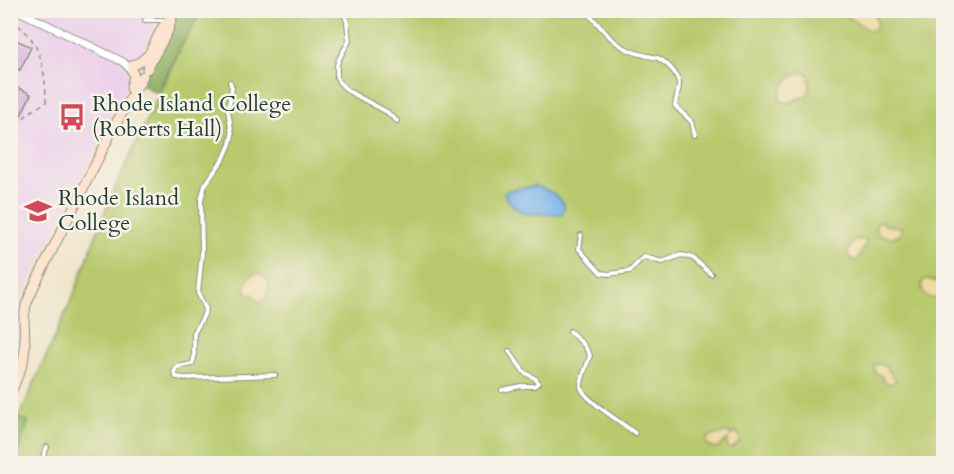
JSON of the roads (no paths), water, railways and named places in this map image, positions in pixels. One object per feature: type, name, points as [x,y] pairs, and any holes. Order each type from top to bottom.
[{"type":"street","points":[[17,10],[124,62],[128,61],[138,69]]},
{"type":"street","points":[[10,395],[23,363],[24,318],[26,305],[34,285],[109,137],[137,88],[138,69],[166,34],[171,18]]},
{"type":"lane","points":[[343,10],[349,40],[337,65],[339,82],[348,91],[387,112],[397,121]]},
{"type":"lane","points":[[585,10],[621,46],[658,58],[672,70],[680,83],[675,106],[692,122],[695,135]]},
{"type":"lane","points":[[145,20],[171,18]]},
{"type":"lane","points":[[230,82],[232,88],[228,115],[230,144],[224,158],[206,185],[201,200],[202,253],[198,293],[206,309],[194,333],[192,364],[177,367],[174,372],[176,377],[184,378],[275,375]]},
{"type":"lane","points":[[582,235],[579,249],[604,275],[630,271],[642,258],[662,262],[681,255],[693,258],[711,274]]},
{"type":"lane","points":[[570,331],[590,355],[582,381],[582,390],[595,404],[635,433]]},
{"type":"lane","points":[[502,390],[534,386],[538,383],[536,379],[524,372],[509,351]]},
{"type":"lane","points":[[40,464],[46,447]]},
{"type":"water","points":[[535,186],[559,198],[565,206],[562,214],[525,214],[510,203],[504,193],[508,190]]},
{"type":"place","name":"Rhode Island College (Roberts Hall)","points":[[72,117]]},
{"type":"place","name":"Rhode Island College","points":[[38,211]]}]
